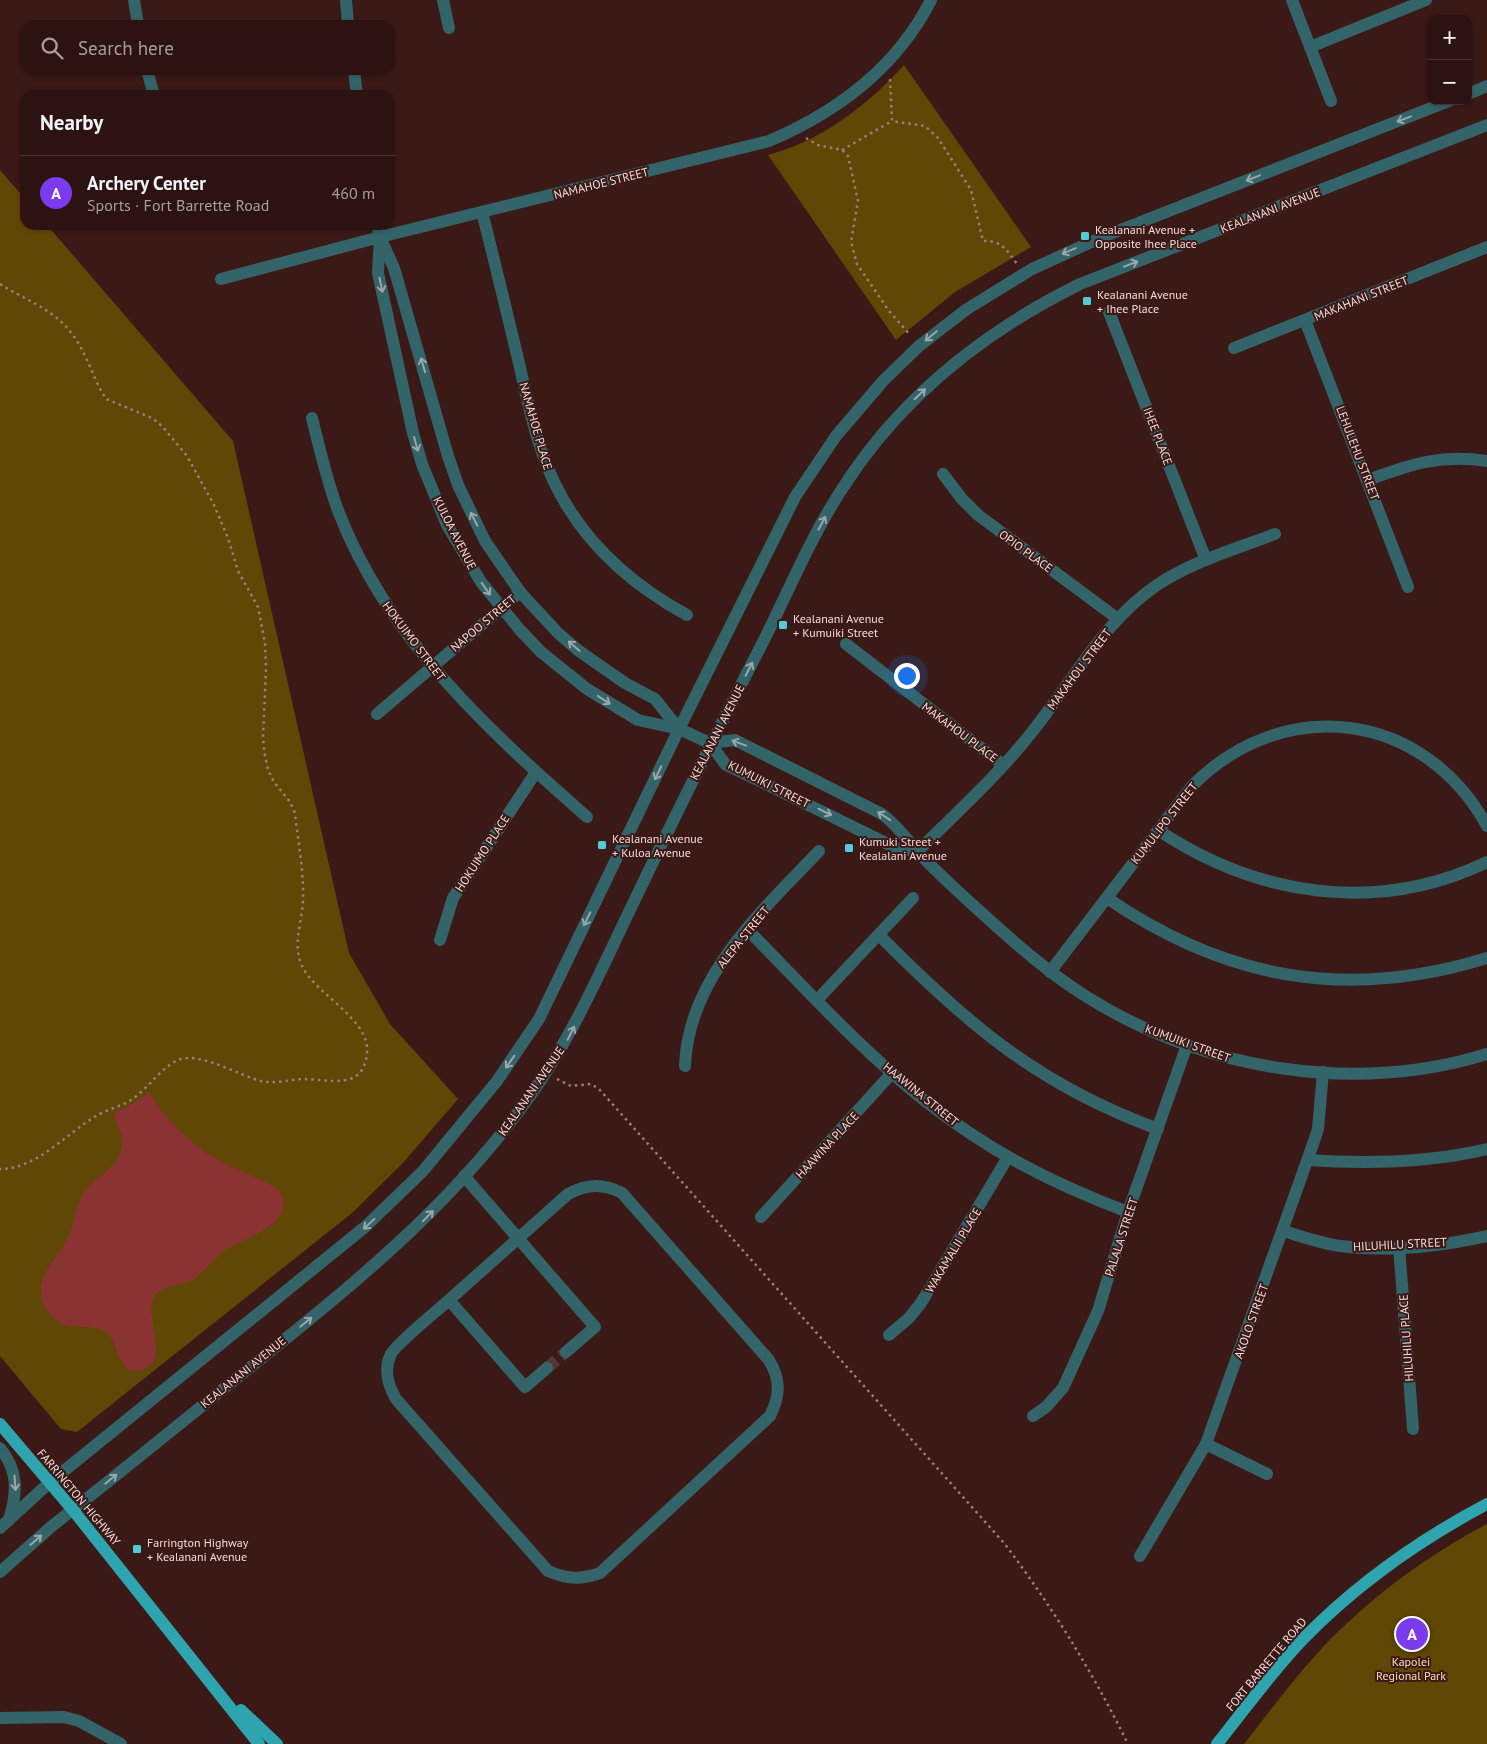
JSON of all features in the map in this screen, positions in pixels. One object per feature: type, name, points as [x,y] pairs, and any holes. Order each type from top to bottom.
[{"type":"main road","name":"FARRINGTON HIGHWAY","points":[[0,1424],[73,1510],[259,1744]]},
{"type":"main road","name":"FORT BARRETTE ROAD","points":[[1217,1744],[1297,1646],[1353,1592],[1409,1549],[1487,1504]]},
{"type":"main road","name":"FARRINGTON HIGHWAY","points":[[212,1683],[277,1744]]},
{"type":"street","points":[[134,0],[137,20]]},
{"type":"street","points":[[346,0],[348,20]]},
{"type":"street","points":[[443,0],[449,28]]},
{"type":"street","name":"NAMAHOE STREET","points":[[395,228],[482,212],[743,148],[794,130],[841,103],[882,68],[916,26],[931,0]]},
{"type":"street","points":[[1292,0],[1331,101]]},
{"type":"street","points":[[1310,46],[1426,0]]},
{"type":"street","points":[[148,75],[153,90]]},
{"type":"street","points":[[355,75],[356,90]]},
{"type":"street","points":[[1472,92],[1487,86]]},
{"type":"street","points":[[4,1524],[49,1483],[335,1253],[394,1200],[449,1141],[497,1081],[538,1019],[778,529],[814,466],[858,408],[920,346],[967,308],[1023,273],[1100,238],[1439,105]]},
{"type":"street","name":"KEALANANI AVENUE","points":[[0,1572],[73,1510],[358,1281],[419,1225],[501,1134],[547,1072],[569,1037],[710,743],[810,545],[844,486],[874,444],[908,406],[958,359],[1017,318],[1080,284],[1487,125]]},
{"type":"street","name":"NAMAHOE PLACE","points":[[482,212],[536,433],[558,490],[579,524],[606,556],[644,589],[687,615]]},
{"type":"street","name":"NAMAHOE STREET","points":[[221,279],[378,231]]},
{"type":"street","name":"KULOA AVENUE","points":[[378,231],[378,273],[406,405],[422,464],[447,525],[463,554],[500,608],[541,652],[587,689],[638,720],[679,729],[710,743]]},
{"type":"street","name":"KULOA AVENUE","points":[[378,231],[394,268],[458,485],[485,541],[520,592],[558,633],[579,651],[625,683],[655,699],[679,729]]},
{"type":"street","name":"MAKAHANI STREET","points":[[1234,348],[1487,248]]},
{"type":"street","name":"IHEE PLACE","points":[[1109,312],[1206,560]]},
{"type":"street","name":"LEHULEHU STREET","points":[[1305,320],[1408,587]]},
{"type":"street","name":"HOKUIMO STREET","points":[[312,418],[328,480],[353,545],[385,604],[431,666],[467,706],[587,818]]},
{"type":"street","points":[[1368,480],[1409,464],[1429,460],[1456,458],[1487,461]]},
{"type":"street","name":"OPIO PLACE","points":[[943,474],[978,515],[1118,619]]},
{"type":"street","name":"MAKAHOU STREET","points":[[918,851],[1004,765],[1028,737],[1118,619],[1157,585],[1206,560],[1275,534]]},
{"type":"street","name":"NAPOO STREET","points":[[377,714],[520,592]]},
{"type":"street","name":"MAKAHOU PLACE","points":[[846,644],[1004,765]]},
{"type":"street","name":"KUMULIPO STREET","points":[[1050,972],[1192,786],[1213,766],[1238,749],[1273,734],[1311,726],[1331,726],[1370,731],[1407,745],[1424,755],[1454,780],[1468,795],[1487,826]]},
{"type":"street","name":"KUMUIKI STREET","points":[[918,851],[898,849],[725,764],[710,743],[735,740],[882,814],[897,826],[918,851],[984,915],[1050,972],[1116,1014],[1187,1045],[1244,1062],[1323,1072],[1379,1073],[1413,1070],[1487,1054]]},
{"type":"street","name":"HOKUIMO PLACE","points":[[440,940],[453,898],[536,772]]},
{"type":"street","points":[[1158,830],[1203,858],[1243,875],[1277,884],[1328,892],[1371,892],[1405,888],[1455,875],[1487,862]]},
{"type":"street","name":"ALEPA STREET","points":[[685,1066],[690,1025],[712,977],[728,952],[747,929],[820,851]]},
{"type":"street","points":[[817,1000],[913,898]]},
{"type":"street","points":[[1107,898],[1159,930],[1215,956],[1274,972],[1304,977],[1366,980],[1397,978],[1427,974],[1487,958]]},
{"type":"street","name":"HAAWINA STREET","points":[[747,929],[892,1073],[950,1119],[1008,1157],[1069,1189],[1128,1212]]},
{"type":"street","points":[[879,935],[953,1008],[1012,1054],[1088,1100],[1113,1112],[1158,1129]]},
{"type":"street","name":"PALALA STREET","points":[[1034,1416],[1056,1396],[1068,1379],[1098,1311],[1128,1212],[1187,1045]]},
{"type":"street","name":"AKOLO STREET","points":[[1140,1556],[1206,1444],[1284,1230],[1318,1129],[1323,1072]]},
{"type":"street","name":"HAAWINA PLACE","points":[[761,1216],[892,1073]]},
{"type":"street","points":[[1308,1160],[1370,1162],[1414,1160],[1487,1149]]},
{"type":"street","name":"WAKAMALII PLACE","points":[[889,1335],[909,1318],[921,1303],[1008,1157]]},
{"type":"street","points":[[464,1176],[595,1327],[566,1352]]},
{"type":"street","points":[[596,1185],[611,1188],[622,1193],[769,1360],[777,1373],[778,1400],[770,1416],[600,1573],[582,1579],[564,1578],[548,1571],[396,1399],[388,1384],[387,1370],[391,1353],[449,1300],[517,1237],[568,1194],[581,1187],[596,1185]]},
{"type":"street","name":"HILUHILU STREET","points":[[1284,1230],[1313,1240],[1342,1246],[1399,1246],[1487,1236]]},
{"type":"street","name":"HILUHILU PLACE","points":[[1399,1246],[1413,1430]]},
{"type":"street","points":[[449,1300],[525,1387],[547,1368]]},
{"type":"street","points":[[1206,1444],[1267,1474]]},
{"type":"street","points":[[0,1448],[8,1457],[14,1471],[16,1487],[4,1524]]},
{"type":"street","points":[[0,1718],[64,1717],[79,1722],[121,1744]]},
{"type":"path","points":[[882,68],[890,74],[892,121]]},
{"type":"path","points":[[842,150],[892,121],[925,126],[938,138],[971,190],[983,241],[994,240],[1005,247],[1023,273]]},
{"type":"path","points":[[794,130],[818,145],[842,150],[848,156],[858,201],[851,242],[857,264],[889,311],[920,346]]},
{"type":"path","points":[[0,284],[39,305],[58,319],[73,335],[106,399],[114,404],[152,418],[162,426],[187,456],[210,496],[228,538],[238,571],[258,607],[262,623],[266,669],[263,738],[265,756],[271,776],[290,802],[295,813],[303,901],[297,941],[298,956],[312,982],[357,1026],[366,1039],[368,1051],[363,1067],[354,1078],[333,1082],[309,1079],[263,1081],[233,1072],[196,1057],[178,1060],[134,1098],[98,1115],[71,1135],[30,1160],[16,1167],[0,1169]]},
{"type":"path","points":[[547,1072],[566,1085],[587,1083],[599,1089],[1004,1542],[1058,1616],[1128,1744]]},
{"type":"green space","points":[[904,65],[1031,247],[955,292],[896,340],[768,155],[807,141],[842,120],[875,94]]},
{"type":"green space","points":[[0,170],[20,193],[20,230],[51,230],[233,441],[349,953],[390,1024],[458,1099],[402,1164],[352,1213],[77,1432],[61,1429],[0,1356]]},
{"type":"green space","name":"Kapolei Regional Park","points":[[1487,1524],[1487,1744],[1244,1744],[1313,1658],[1360,1611],[1421,1564],[1464,1536]]},
{"type":"shaded area","points":[[149,1092],[172,1123],[202,1150],[224,1163],[277,1188],[283,1201],[282,1212],[265,1229],[228,1248],[196,1278],[158,1292],[152,1303],[151,1311],[156,1339],[155,1357],[151,1364],[144,1369],[133,1371],[123,1363],[115,1344],[107,1333],[95,1328],[69,1326],[56,1320],[44,1305],[41,1290],[45,1273],[68,1237],[82,1196],[89,1186],[109,1169],[120,1153],[122,1137],[113,1114],[134,1103]]},
{"type":"tunnel","points":[[547,1368],[566,1352]]},
{"type":"place","name":"Kealanani Avenue + Opposite Ihee Place","points":[[1085,236]]},
{"type":"place","name":"Kealanani Avenue + Ihee Place","points":[[1087,301]]},
{"type":"place","name":"Kealanani Avenue + Kumuiki Street","points":[[783,625]]},
{"type":"place","name":"Kealanani Avenue + Kuloa Avenue","points":[[602,845]]},
{"type":"place","name":"Kumuki Street + Kealalani Avenue","points":[[849,848]]},
{"type":"place","name":"Farrington Highway + Kealanani Avenue","points":[[137,1549]]},
{"type":"place","name":"Archery Center","points":[[1412,1634]]}]
